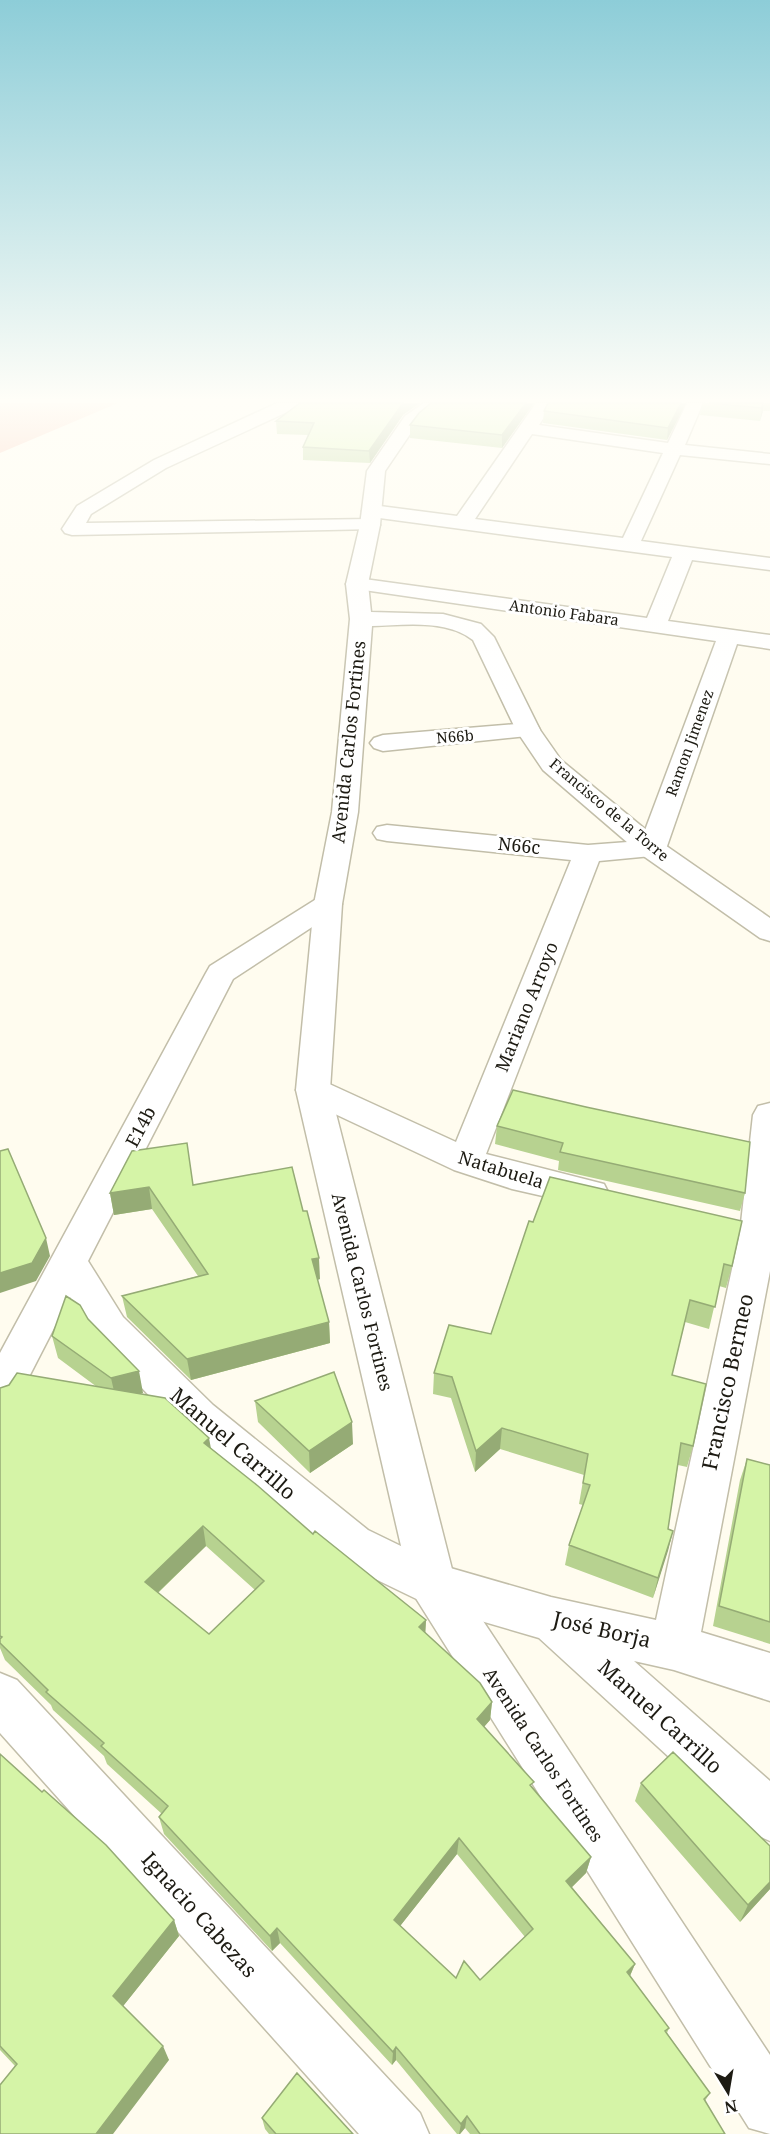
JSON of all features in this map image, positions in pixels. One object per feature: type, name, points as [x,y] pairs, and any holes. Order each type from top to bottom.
[{"type":"street","points":[[96,503],[84,510],[72,529],[371,518],[462,523],[770,564]]},
{"type":"street","name":"Avenida Carlos Fortines","points":[[373,503],[359,602],[345,812],[328,904],[313,1090],[433,1585],[770,2107]]},
{"type":"street","points":[[462,523],[476,503]]},
{"type":"street","points":[[629,546],[650,503]]},
{"type":"street","points":[[656,626],[684,553]]},
{"type":"street","name":"Antonio Fabara","points":[[359,602],[656,626],[770,642]]},
{"type":"street","name":"Francisco de la Torre","points":[[359,602],[450,621],[476,629],[483,637],[528,730],[552,765],[652,849],[770,932]]},
{"type":"street","name":"Ramon Jimenez","points":[[652,849],[729,636]]},
{"type":"street","name":"N66b","points":[[383,743],[528,730]]},
{"type":"street","name":"N66c","points":[[387,833],[588,853],[652,849]]},
{"type":"street","name":"Mariano Arroyo","points":[[466,1161],[588,853]]},
{"type":"street","name":"E14b","points":[[0,1392],[221,973],[328,904]]},
{"type":"street","name":"Natabuela","points":[[313,1090],[466,1161],[512,1176],[624,1202]]},
{"type":"street","name":"Francisco Bermeo","points":[[674,1647],[752,1230],[770,1115]]},
{"type":"street","name":"Manuel Carrillo","points":[[70,1263],[109,1328],[198,1418],[352,1545],[433,1585]]},
{"type":"street","name":"José Borja","points":[[433,1585],[551,1619],[674,1647],[770,1677]]},
{"type":"street","name":"Manuel Carrillo","points":[[551,1619],[770,1815]]},
{"type":"street","name":"Ignacio Cabezas","points":[[0,1696],[399,2134]]},
{"type":"building","points":[[513,1090],[750,1142],[745,1193],[560,1152],[563,1143],[497,1126]]},
{"type":"building","points":[[187,1143],[193,1185],[292,1167],[303,1211],[307,1211],[319,1258],[312,1259],[329,1322],[187,1359],[122,1296],[208,1274],[149,1187],[110,1193],[132,1151]]},
{"type":"building","points":[[8,1149],[46,1238],[32,1263],[0,1273],[0,1151]]},
{"type":"building","points":[[550,1177],[742,1221],[732,1266],[724,1264],[715,1307],[690,1300],[672,1375],[706,1384],[693,1446],[681,1443],[668,1529],[673,1531],[658,1578],[569,1545],[590,1485],[583,1483],[588,1454],[502,1428],[476,1451],[452,1377],[434,1373],[449,1325],[491,1334],[529,1221],[533,1222]]},
{"type":"building","points":[[66,1296],[80,1305],[88,1319],[139,1371],[111,1378],[52,1336]]},
{"type":"building","points":[[334,1372],[352,1422],[309,1451],[255,1401]]},
{"type":"building","points":[[17,1373],[165,1398],[209,1438],[204,1443],[313,1534],[315,1531],[426,1620],[419,1627],[480,1683],[492,1702],[477,1719],[534,1782],[530,1785],[591,1857],[566,1881],[635,1964],[627,1972],[669,2028],[665,2031],[710,2093],[704,2099],[725,2134],[480,2134],[467,2116],[461,2124],[396,2047],[393,2052],[277,1928],[270,1936],[159,1817],[168,1806],[101,1746],[104,1743],[46,1692],[48,1690],[0,1643],[2,1637],[0,1636],[0,1388],[9,1385]],"holes":[[[203,1526],[264,1581],[209,1634],[145,1582]],[[459,1838],[533,1929],[480,1980],[464,1961],[456,1978],[394,1920]]]},
{"type":"building","points":[[747,1459],[770,1465],[770,1622],[719,1606]]},
{"type":"building","points":[[673,1752],[770,1846],[770,1882],[748,1905],[641,1783]]},
{"type":"building","points":[[0,1754],[106,1845],[174,1920],[113,1996],[163,2046],[96,2134],[0,2134],[0,2085],[17,2064],[0,2046]]},
{"type":"building","points":[[297,2073],[353,2134],[276,2134],[262,2118]]}]
